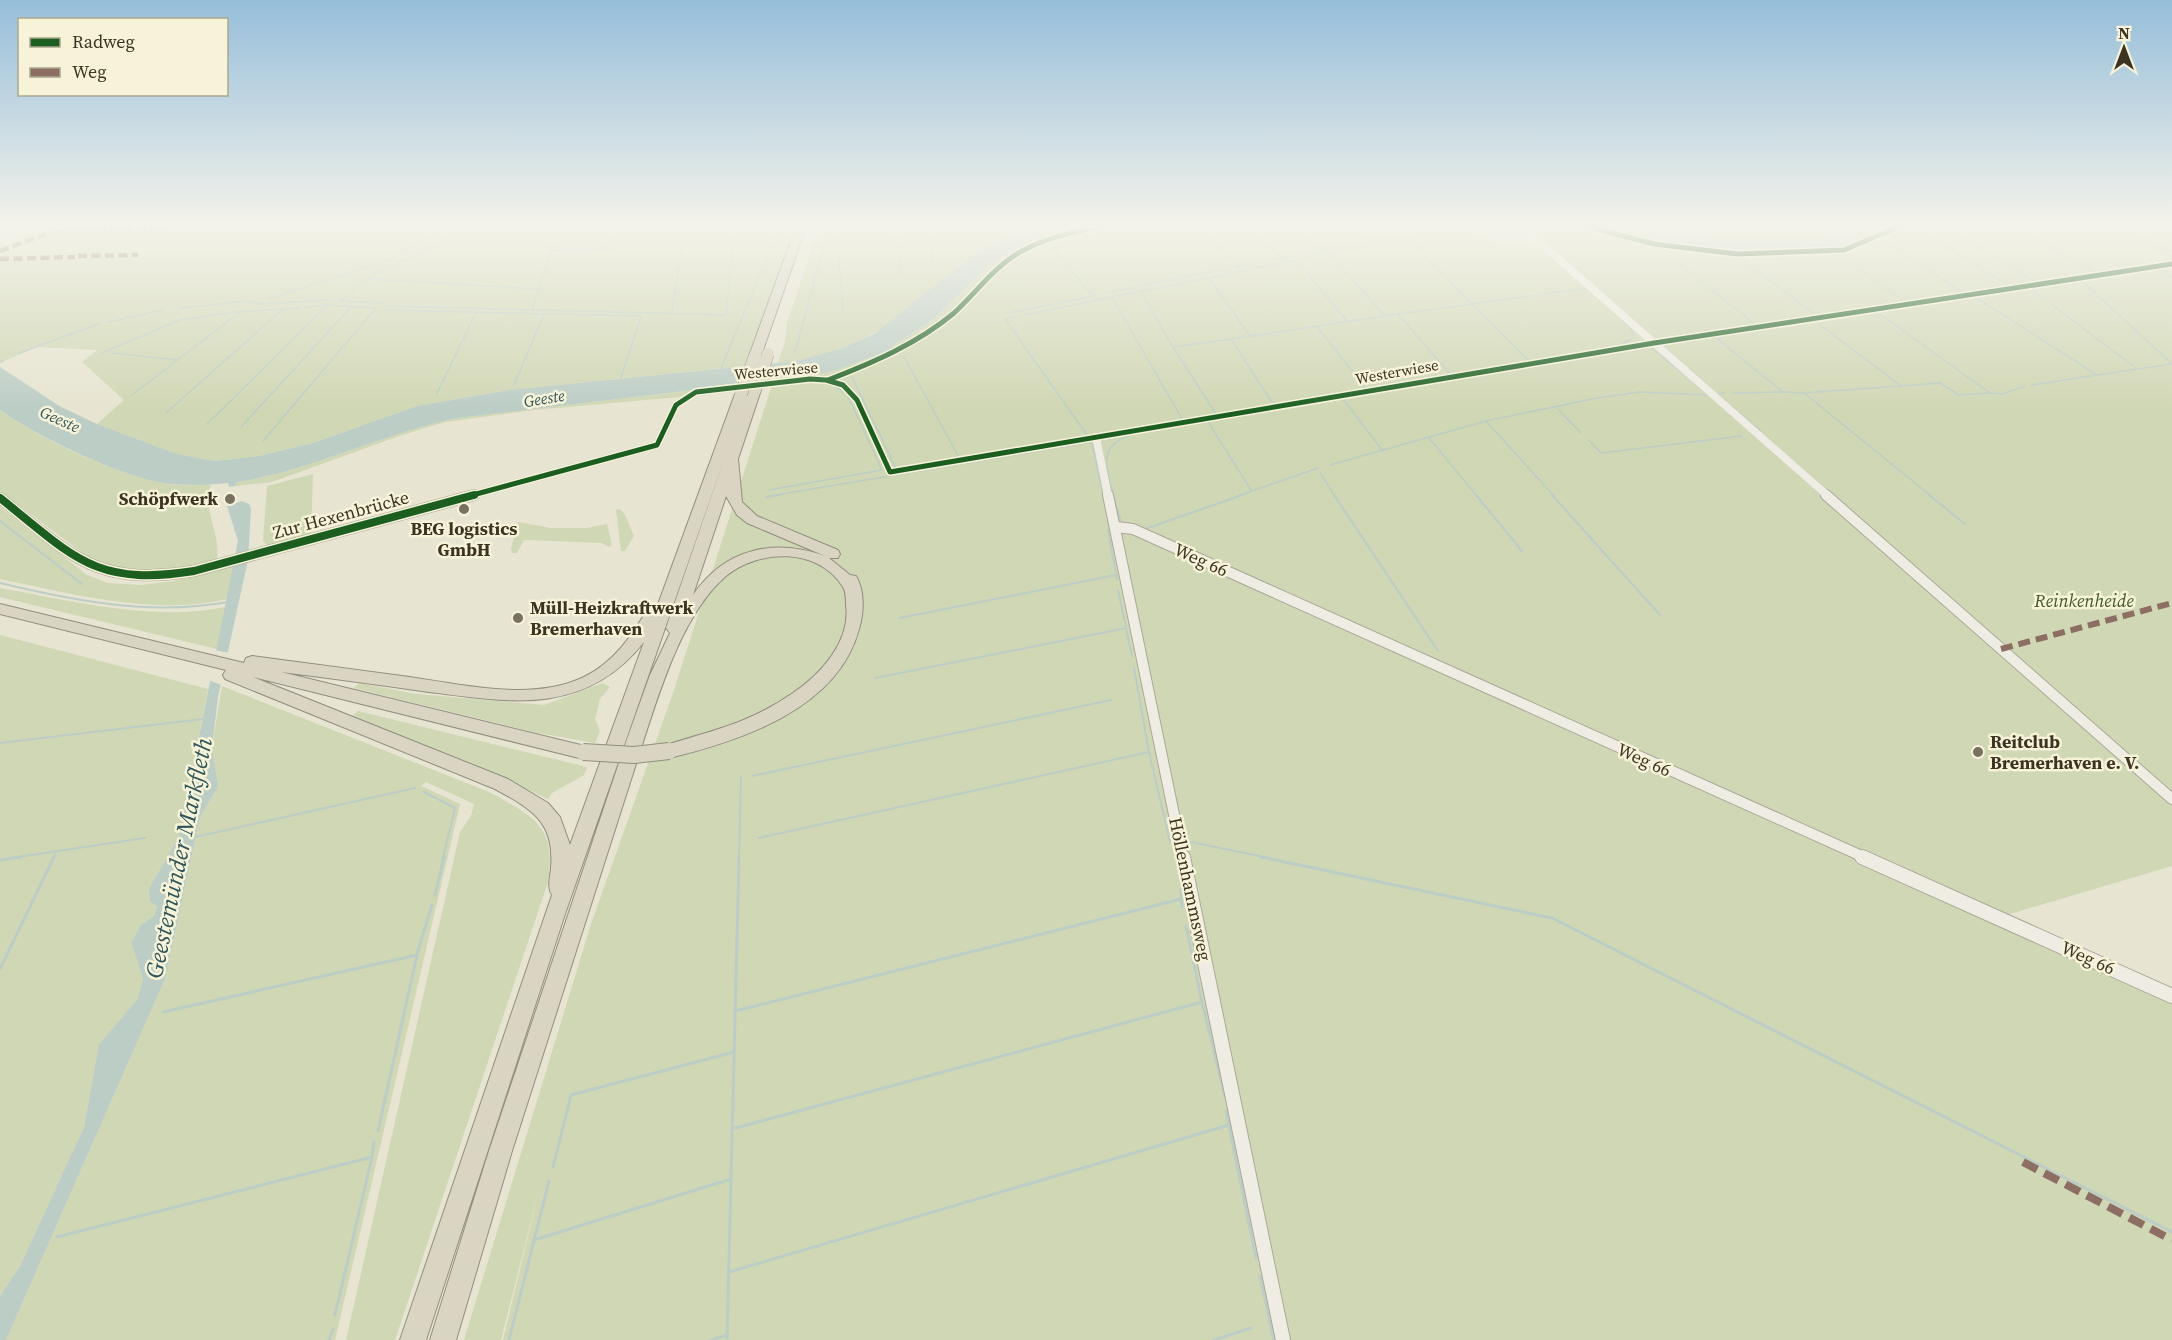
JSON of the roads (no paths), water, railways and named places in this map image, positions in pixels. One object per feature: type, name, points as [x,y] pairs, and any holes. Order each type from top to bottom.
[{"type":"highway","points":[[443,1340],[566,950],[685,593],[733,461],[755,390],[761,355],[782,287]]},
{"type":"highway","points":[[413,1340],[555,914],[741,394],[761,355],[788,287]]},
{"type":"highway","points":[[0,609],[583,752],[634,754],[669,752],[711,743],[751,728],[786,708],[808,691],[837,659],[851,635],[857,612],[854,590],[844,565],[830,552],[801,537],[761,524],[738,508],[732,493],[733,461]]},
{"type":"highway","points":[[235,668],[493,694],[527,696],[567,690],[599,678],[628,653],[649,622],[687,544]]},
{"type":"highway","points":[[659,674],[705,589],[722,571],[743,559],[778,551],[813,555],[844,574],[854,590]]},
{"type":"highway","points":[[235,668],[470,771],[514,791],[539,806],[553,822],[560,841],[555,914]]},
{"type":"street","points":[[1590,287],[2172,799]]},
{"type":"street","name":"Westerwiese","points":[[681,398],[696,392],[772,383],[834,381],[851,391],[890,472],[1654,343],[2024,287]]},
{"type":"street","name":"Zur Hexenbrücke","points":[[0,498],[89,567],[119,577],[153,579],[228,562],[657,445],[661,441],[675,404],[681,398]]},
{"type":"street","name":"Höllenhammsweg","points":[[1096,437],[1283,1340]]},
{"type":"street","name":"Weg 66","points":[[1116,527],[1133,529],[2172,996]]},
{"type":"water","name":"Geeste","points":[[934,287],[967,287],[935,318],[894,345],[891,350],[836,370],[810,376],[458,418],[402,433],[320,461],[264,477],[236,482],[235,486],[229,487],[228,483],[172,484],[131,475],[83,456],[16,421],[0,410],[0,367],[61,407],[97,424],[177,454],[215,461],[259,456],[313,443],[417,406],[509,390],[796,361],[840,349],[874,334]]},
{"type":"water","name":"Geestemünder Markfleth","points":[[242,501],[249,504],[251,509],[248,560],[218,697],[212,746],[218,787],[200,817],[165,979],[6,1340],[0,1340],[0,1296],[20,1266],[84,1127],[99,1044],[137,1000],[143,979],[131,942],[141,925],[154,916],[157,906],[150,901],[149,889],[179,837],[238,541],[227,506]]},
{"type":"waterway","points":[[268,299],[306,287]]},
{"type":"waterway","points":[[358,287],[340,301],[382,303]]},
{"type":"waterway","points":[[496,287],[538,289]]},
{"type":"waterway","points":[[532,310],[540,287]]},
{"type":"waterway","points":[[672,313],[676,287]]},
{"type":"waterway","points":[[532,310],[726,315],[729,287]]},
{"type":"waterway","points":[[721,368],[755,287]]},
{"type":"waterway","points":[[795,352],[813,287]]},
{"type":"waterway","points":[[841,287],[843,309]]},
{"type":"waterway","points":[[1084,287],[1092,296]]},
{"type":"waterway","points":[[1106,293],[1138,287]]},
{"type":"waterway","points":[[1141,291],[1167,287]]},
{"type":"waterway","points":[[1215,287],[1250,336]]},
{"type":"waterway","points":[[1318,287],[1347,321]]},
{"type":"waterway","points":[[1359,287],[1384,315]]},
{"type":"waterway","points":[[1455,287],[1472,304]]},
{"type":"waterway","points":[[1708,287],[1756,325]]},
{"type":"waterway","points":[[1778,287],[1817,316]]},
{"type":"waterway","points":[[1883,287],[1905,302]]},
{"type":"waterway","points":[[1953,287],[1963,293]]},
{"type":"waterway","points":[[2088,287],[2172,364],[2098,375]]},
{"type":"waterway","points":[[1472,304],[1587,288]]},
{"type":"waterway","points":[[2031,289],[2044,299]]},
{"type":"waterway","points":[[1112,297],[1141,291]]},
{"type":"waterway","points":[[1141,291],[1173,347]]},
{"type":"waterway","points":[[1013,312],[1098,295]]},
{"type":"waterway","points":[[1025,315],[1112,297]]},
{"type":"waterway","points":[[1112,297],[1182,419]]},
{"type":"waterway","points":[[1975,297],[2097,375],[2032,385]]},
{"type":"waterway","points":[[181,308],[248,301],[260,304],[330,300]]},
{"type":"waterway","points":[[1398,314],[1472,304]]},
{"type":"waterway","points":[[1472,304],[1529,361]]},
{"type":"waterway","points":[[2051,304],[2137,369]]},
{"type":"waterway","points":[[207,424],[328,305]]},
{"type":"waterway","points":[[307,307],[328,305]]},
{"type":"waterway","points":[[328,305],[352,306]]},
{"type":"waterway","points":[[241,427],[352,306]]},
{"type":"waterway","points":[[263,441],[376,308],[352,306]]},
{"type":"waterway","points":[[386,306],[532,310]]},
{"type":"waterway","points":[[283,309],[300,308]]},
{"type":"waterway","points":[[102,353],[180,320],[235,312],[283,309]]},
{"type":"waterway","points":[[166,413],[283,309]]},
{"type":"waterway","points":[[108,322],[164,310]]},
{"type":"waterway","points":[[383,310],[476,312]]},
{"type":"waterway","points":[[132,395],[240,312]]},
{"type":"waterway","points":[[436,395],[476,312]]},
{"type":"waterway","points":[[476,312],[641,316],[621,378]]},
{"type":"waterway","points":[[1877,312],[1990,393]]},
{"type":"waterway","points":[[514,385],[544,314]]},
{"type":"waterway","points":[[1317,326],[1398,314]]},
{"type":"waterway","points":[[1398,314],[1450,374]]},
{"type":"waterway","points":[[1618,316],[1632,330],[1633,336]]},
{"type":"waterway","points":[[1016,317],[1005,319],[1087,435]]},
{"type":"waterway","points":[[1815,321],[1901,386]]},
{"type":"waterway","points":[[19,353],[99,324]]},
{"type":"waterway","points":[[1231,339],[1317,326]]},
{"type":"waterway","points":[[1317,326],[1365,388]]},
{"type":"waterway","points":[[1715,337],[1783,392],[1733,393]]},
{"type":"waterway","points":[[1173,347],[1231,339]]},
{"type":"waterway","points":[[1231,339],[1273,404]]},
{"type":"waterway","points":[[1620,345],[1631,339]]},
{"type":"waterway","points":[[1662,345],[1717,394]]},
{"type":"waterway","points":[[1173,347],[1216,414]]},
{"type":"waterway","points":[[1650,347],[1687,377]]},
{"type":"waterway","points":[[113,353],[177,360]]},
{"type":"waterway","points":[[904,357],[959,457]]},
{"type":"waterway","points":[[852,377],[896,468]]},
{"type":"waterway","points":[[1694,383],[1703,391]]},
{"type":"waterway","points":[[1901,386],[1940,383],[1959,395],[1990,393]]},
{"type":"waterway","points":[[1804,393],[1901,386]]},
{"type":"waterway","points":[[1990,393],[2002,394],[2025,386]]},
{"type":"waterway","points":[[769,490],[882,470],[847,394],[836,387]]},
{"type":"waterway","points":[[1486,421],[1597,398],[1640,392],[1708,395]]},
{"type":"waterway","points":[[1784,392],[1804,393]]},
{"type":"waterway","points":[[1717,394],[1724,393]]},
{"type":"waterway","points":[[1804,393],[1931,496]]},
{"type":"waterway","points":[[1717,394],[1762,432]]},
{"type":"waterway","points":[[1343,399],[1382,450]]},
{"type":"waterway","points":[[1556,407],[1581,433]]},
{"type":"waterway","points":[[1382,450],[1486,421]]},
{"type":"waterway","points":[[1486,421],[1554,496]]},
{"type":"waterway","points":[[1208,422],[1251,490]]},
{"type":"waterway","points":[[1114,496],[1107,467],[1109,451],[1121,439],[1132,435]]},
{"type":"waterway","points":[[1589,440],[1601,453],[1742,436]]},
{"type":"waterway","points":[[1429,438],[1477,496]]},
{"type":"waterway","points":[[770,496],[1092,442],[1103,496]]},
{"type":"waterway","points":[[1330,465],[1382,450]]},
{"type":"waterway","points":[[1238,496],[1318,468]]},
{"type":"waterway","points":[[1320,473],[1335,496]]},
{"type":"waterway","points":[[766,497],[779,495]]},
{"type":"waterway","points":[[1113,495],[1121,522],[1126,524]]},
{"type":"waterway","points":[[1145,529],[1242,495]]},
{"type":"waterway","points":[[1334,495],[1438,651]]},
{"type":"waterway","points":[[1476,495],[1522,551]]},
{"type":"waterway","points":[[1552,495],[1660,615]]},
{"type":"waterway","points":[[1929,495],[1965,524]]},
{"type":"waterway","points":[[0,521],[82,584]]},
{"type":"waterway","points":[[1108,530],[1117,580]]},
{"type":"waterway","points":[[900,618],[1116,575]]},
{"type":"waterway","points":[[0,583],[56,596],[113,605],[170,607],[228,602]]},
{"type":"waterway","points":[[1118,590],[1132,656]]},
{"type":"waterway","points":[[875,678],[1126,628]]},
{"type":"waterway","points":[[1134,668],[1149,752]]},
{"type":"waterway","points":[[752,776],[1111,700]]},
{"type":"waterway","points":[[0,743],[203,719]]},
{"type":"waterway","points":[[759,838],[1149,752]]},
{"type":"waterway","points":[[1149,752],[1170,842]]},
{"type":"waterway","points":[[739,858],[741,777]]},
{"type":"waterway","name":"Geestemünder Markfleth","points":[[195,837],[415,788]]},
{"type":"waterway","points":[[424,792],[455,808],[443,858]]},
{"type":"waterway","points":[[11,858],[145,838]]},
{"type":"waterway","points":[[1191,842],[1269,858]]},
{"type":"waterway","points":[[53,858],[56,853]]},
{"type":"waterway","points":[[0,860],[21,857]]},
{"type":"waterway","points":[[0,969],[54,857]]},
{"type":"waterway","points":[[435,895],[444,857]]},
{"type":"waterway","points":[[735,1011],[739,857]]},
{"type":"waterway","points":[[1261,857],[1552,918],[2172,1232]]},
{"type":"waterway","points":[[1181,889],[1181,899]]},
{"type":"waterway","points":[[735,1011],[1181,899]]},
{"type":"waterway","points":[[1181,899],[1182,907]]},
{"type":"waterway","points":[[417,954],[432,905]]},
{"type":"waterway","points":[[1186,926],[1202,1002]]},
{"type":"waterway","points":[[163,1012],[417,955],[378,1131]]},
{"type":"waterway","points":[[732,1129],[1202,1002]]},
{"type":"waterway","points":[[1202,1002],[1225,1096]]},
{"type":"waterway","points":[[732,1129],[735,1011]]},
{"type":"waterway","points":[[553,1167],[571,1095],[734,1052]]},
{"type":"waterway","points":[[1226,1111],[1229,1125]]},
{"type":"waterway","points":[[729,1272],[1229,1125]]},
{"type":"waterway","points":[[1229,1125],[1256,1258]]},
{"type":"waterway","points":[[731,1179],[732,1129]]},
{"type":"waterway","points":[[372,1157],[374,1142]]},
{"type":"waterway","points":[[57,1237],[372,1157]]},
{"type":"waterway","points":[[335,1315],[372,1157]]},
{"type":"waterway","points":[[534,1240],[731,1179]]},
{"type":"waterway","points":[[727,1340],[731,1179]]},
{"type":"waterway","points":[[534,1240],[549,1181]]},
{"type":"waterway","points":[[509,1340],[534,1240]]},
{"type":"waterway","points":[[1260,1276],[1274,1340]]},
{"type":"waterway","points":[[1214,1340],[1251,1328]]},
{"type":"waterway","points":[[329,1340],[333,1329]]},
{"type":"waterway","points":[[711,1340],[727,1335]]},
{"type":"place","name":"Schöpfwerk","points":[[230,499]]},
{"type":"place","name":"BEG logistics GmbH","points":[[464,509]]},
{"type":"place","name":"Müll-Heizkraftwerk Bremerhaven","points":[[518,618]]},
{"type":"place","name":"Reitclub Bremerhaven e. V.","points":[[1978,752]]},
{"type":"park label","name":"Reinkenheide","points":[[2084,601]]}]
